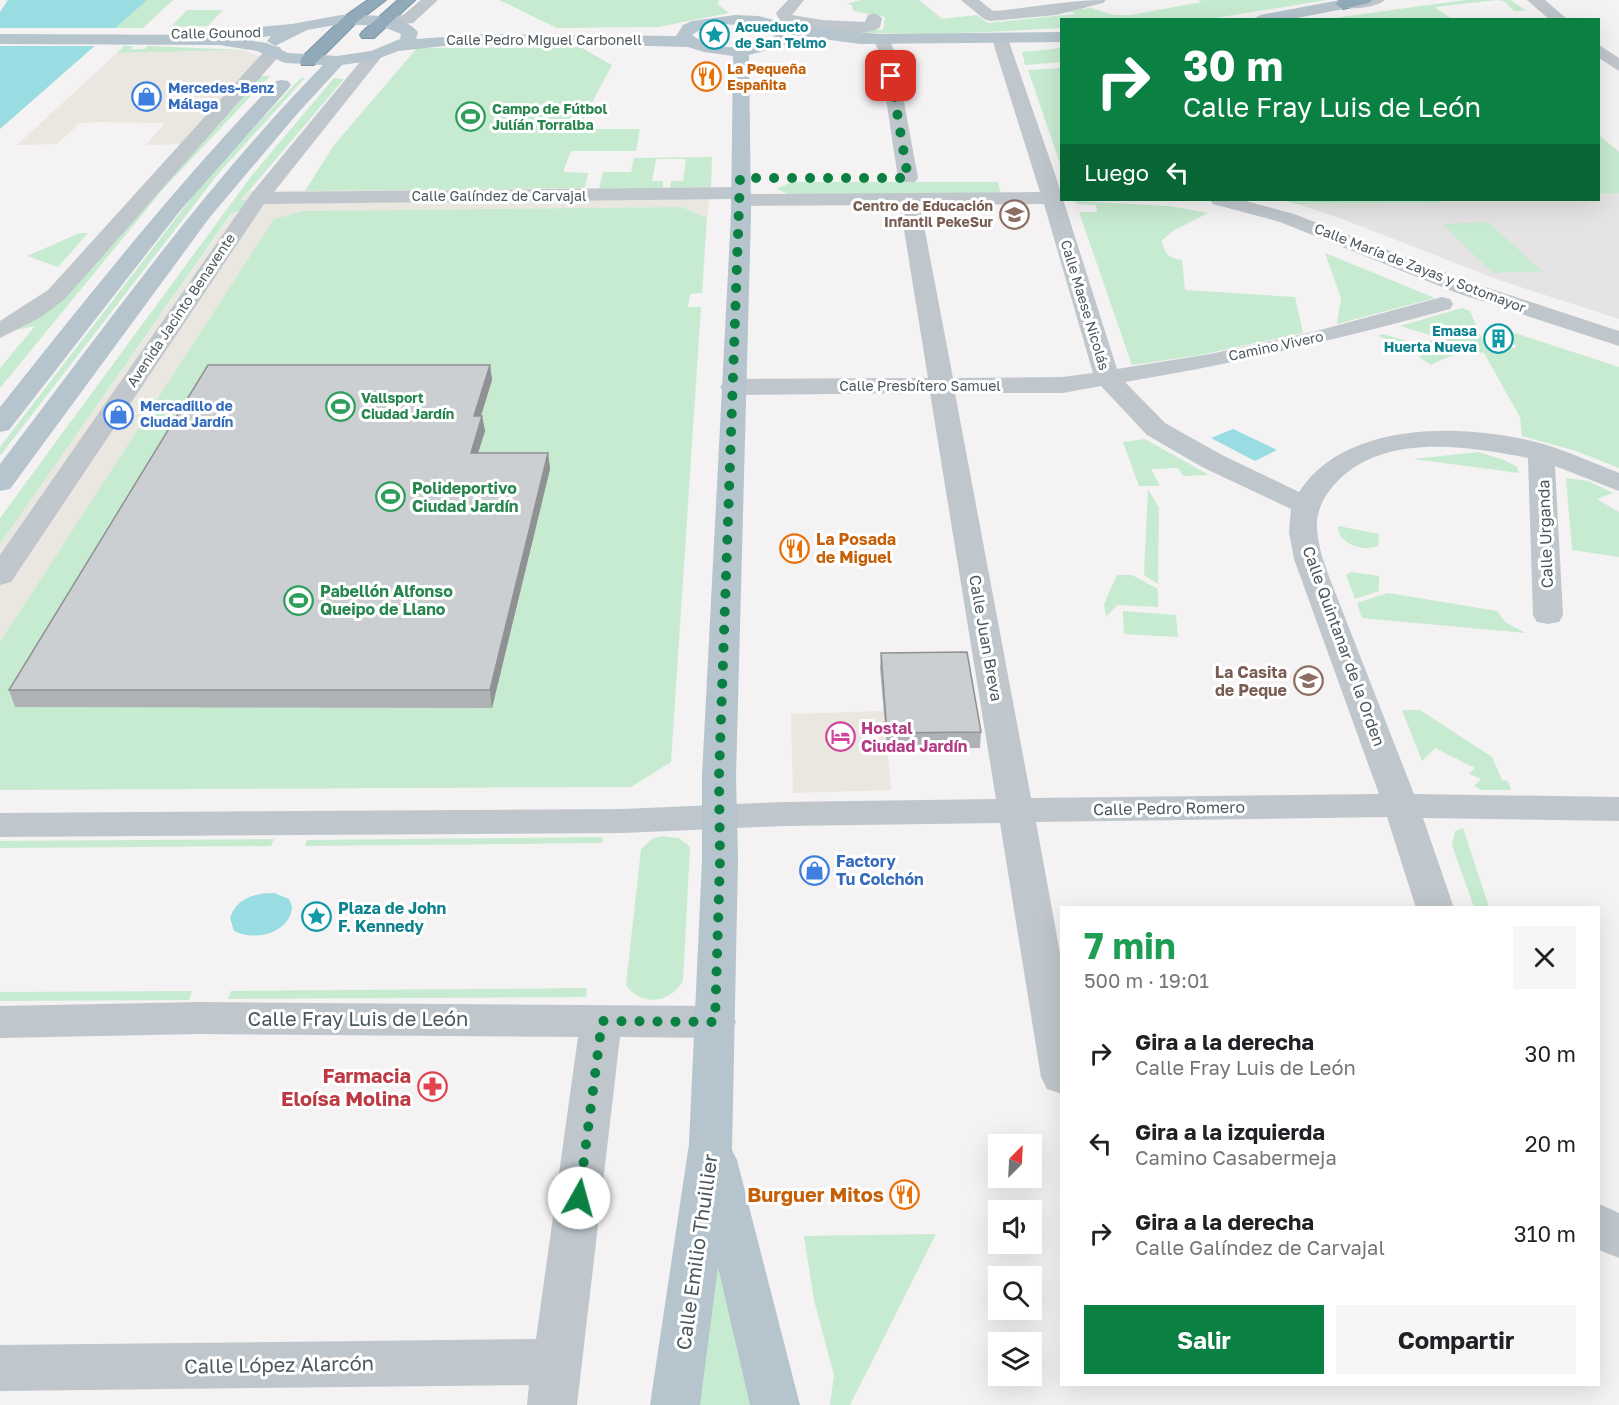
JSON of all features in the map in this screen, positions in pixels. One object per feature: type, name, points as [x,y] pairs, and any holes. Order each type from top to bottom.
[{"type":"highway","points":[[308,61],[351,19],[378,0]]},
{"type":"highway","points":[[337,61],[406,0]]},
{"type":"highway","points":[[1342,4],[1364,0]]},
{"type":"main road","points":[[743,20],[750,0]]},
{"type":"main road","points":[[1270,18],[1342,4]]},
{"type":"main road","points":[[351,19],[383,21],[403,27],[410,32],[407,42],[400,47],[375,55],[337,61],[285,58],[274,51],[276,40],[294,29],[351,19]]},
{"type":"main road","points":[[690,34],[719,20],[743,20],[770,23],[783,30],[882,39],[1060,37]]},
{"type":"main road","name":"Calle Gounod","points":[[134,36],[227,35],[294,29]]},
{"type":"main road","points":[[690,34],[719,50],[741,51],[783,30]]},
{"type":"main road","name":"Calle Pedro Miguel Carbonell","points":[[410,32],[690,34]]},
{"type":"main road","points":[[0,34],[134,36]]},
{"type":"main road","name":"Calle Pedro Miguel Carbonell","points":[[400,47],[432,41],[466,39],[646,39],[690,34]]},
{"type":"main road","points":[[0,39],[134,36]]},
{"type":"main road","name":"Calle Gounod","points":[[134,36],[219,40],[274,51]]},
{"type":"main road","points":[[711,1144],[733,387],[745,187],[741,51]]},
{"type":"main road","points":[[0,424],[179,197],[238,130],[308,61]]},
{"type":"main road","points":[[0,483],[215,196],[269,131],[337,61]]},
{"type":"main road","name":"Calle Emilio Thuillier","points":[[675,1405],[711,1144]]},
{"type":"main road","name":"Calle Emilio Thuillier","points":[[711,1144],[775,1405]]},
{"type":"street","points":[[383,21],[407,20],[430,0]]},
{"type":"street","points":[[795,0],[784,13],[783,30],[822,25],[872,27],[874,18]]},
{"type":"street","points":[[969,0],[990,16],[1056,10],[1073,2],[1098,0]]},
{"type":"street","points":[[1342,4],[1377,0]]},
{"type":"street","points":[[1535,0],[1558,18]]},
{"type":"street","name":"Calle Juan Breva","points":[[882,39],[887,53],[908,188],[1060,1065]]},
{"type":"street","name":"Calle Maese Nicolás","points":[[1000,39],[1107,378],[1156,429],[1212,461],[1305,504]]},
{"type":"street","points":[[0,331],[33,312],[56,294],[274,51]]},
{"type":"street","points":[[1600,51],[1619,66]]},
{"type":"street","name":"Avenida Jacinto Benavente","points":[[0,576],[258,198],[375,55]]},
{"type":"street","name":"Calle Galíndez de Carvajal","points":[[884,178],[908,188],[930,177]]},
{"type":"street","name":"Calle Galíndez de Carvajal","points":[[258,198],[745,187],[908,188],[1047,184]]},
{"type":"street","name":"Calle María de Zayas y Sotomayor","points":[[1224,201],[1287,218],[1465,288],[1619,339]]},
{"type":"street","name":"Camino Vivero","points":[[1107,378],[1210,361],[1316,338],[1442,304]]},
{"type":"street","name":"Calle Presbítero Samuel","points":[[733,387],[1063,385],[1107,378]]},
{"type":"street","points":[[1305,504],[1324,476],[1352,456],[1380,444],[1479,441],[1541,452],[1619,483]]},
{"type":"street","name":"Calle Urganda","points":[[1541,452],[1548,615]]},
{"type":"street","name":"Calle Quintanar de la Orden","points":[[1305,504],[1303,533],[1314,574],[1402,806],[1434,906]]},
{"type":"street","name":"Calle Pedro Romero","points":[[719,818],[784,814],[1017,810],[1402,806],[1619,808]]},
{"type":"street","points":[[0,825],[623,821],[719,818]]},
{"type":"street","name":"Calle Fray Luis de León","points":[[0,1022],[200,1018],[715,1022]]},
{"type":"street","points":[[555,1384],[602,1021]]},
{"type":"street","points":[[1600,1225],[1619,1238]]},
{"type":"street","name":"Calle López Alarcón","points":[[0,1368],[555,1384]]},
{"type":"shaded area","name":"Mercedes-Benz Málaga","points":[[245,50],[260,57],[182,144],[146,145],[165,123],[97,122],[80,123],[57,144],[17,145],[117,53]]},
{"type":"shaded area","name":"Mercadillo de Ciudad Jardín","points":[[711,187],[707,218],[682,207],[302,211],[274,219],[0,642],[0,544],[232,214],[241,210],[241,201],[249,191]]},
{"type":"shaded area","points":[[1619,193],[1619,319],[1499,280],[1337,217],[1297,204],[1600,201],[1600,194]]},
{"type":"shaded area","points":[[884,711],[891,790],[793,793],[791,714]]},
{"type":"green space","points":[[147,0],[173,0],[143,28],[114,28]]},
{"type":"green space","points":[[499,0],[719,0],[718,4],[729,13],[658,27],[557,28]]},
{"type":"green space","points":[[860,0],[919,0],[942,19],[977,15],[988,23],[1075,14],[1068,10],[1092,8],[1113,15],[1131,15],[1201,2],[1198,0],[1327,0],[1215,18],[1060,18],[1060,28],[904,34],[850,32],[851,29],[883,30],[885,17],[853,11],[852,5],[847,4]]},
{"type":"green space","points":[[1465,0],[1498,0],[1434,7],[1450,18],[1334,18]]},
{"type":"green space","points":[[1498,0],[1511,0],[1526,11],[1514,11],[1504,1]]},
{"type":"green space","points":[[187,10],[223,10],[208,26],[171,27]]},
{"type":"green space","points":[[124,46],[133,46],[131,49],[145,49],[148,46],[245,50],[117,53]]},
{"type":"green space","name":"Campo de Fútbol Julíán Torralba","points":[[580,47],[612,65],[578,129],[640,129],[636,151],[571,151],[563,172],[588,173],[585,188],[305,191],[334,145],[417,48]]},
{"type":"green space","points":[[1060,48],[1060,62],[1025,65],[1022,52]]},
{"type":"green space","points":[[1060,68],[1060,163],[1028,70]]},
{"type":"green space","points":[[258,76],[270,76],[164,188],[0,388],[0,368],[35,326],[16,330]]},
{"type":"green space","points":[[301,78],[305,78],[218,174],[0,456],[0,447],[210,174]]},
{"type":"green space","points":[[334,78],[344,79],[241,200],[251,201],[241,210],[231,214],[0,544],[0,518],[252,175]]},
{"type":"green space","points":[[1600,136],[1619,152],[1619,193],[1600,194]]},
{"type":"green space","points":[[712,157],[711,187],[670,188],[671,181],[683,181],[686,159],[656,159],[652,181],[663,181],[663,188],[599,188],[603,172],[631,172],[634,158]]},
{"type":"green space","points":[[791,182],[998,182],[1001,194],[788,194],[777,189]]},
{"type":"green space","points":[[1075,201],[1169,206],[1208,213],[1173,231],[1162,240],[1168,254],[1182,260],[1185,290],[1295,297],[1303,333],[1200,355],[1132,365],[1079,212],[1097,212],[1096,205],[1077,204]]},
{"type":"green space","points":[[1286,201],[1440,201],[1440,203],[1297,204]]},
{"type":"green space","name":"Polideportivo Ciudad Jardín","points":[[682,207],[707,218],[702,293],[690,294],[688,307],[701,307],[671,762],[631,787],[0,790],[0,642],[274,219],[302,211]]},
{"type":"green space","points":[[1488,222],[1542,271],[1493,273],[1442,224]]},
{"type":"green space","points":[[80,233],[88,233],[58,267],[27,256]]},
{"type":"green space","points":[[1325,253],[1435,298],[1337,324],[1341,298]]},
{"type":"green space","points":[[1462,308],[1470,311],[1485,346],[1516,348],[1509,331],[1619,367],[1619,468],[1576,451],[1522,436],[1520,417],[1484,353],[1456,355],[1431,365],[1419,357],[1426,351],[1378,336],[1383,334],[1424,346],[1436,337],[1400,326]]},
{"type":"green space","points":[[1145,439],[1209,475],[1183,476],[1178,468],[1151,469],[1160,486],[1139,486],[1123,442]]},
{"type":"green space","points":[[1478,452],[1504,460],[1517,467],[1519,473],[1413,459]]},
{"type":"green space","points":[[1566,478],[1588,481],[1613,493],[1597,499],[1619,512],[1619,557],[1572,550]]},
{"type":"green space","points":[[1148,489],[1159,508],[1158,584],[1144,575]]},
{"type":"green space","points":[[1338,526],[1379,534],[1378,546],[1366,548],[1352,545],[1342,538]]},
{"type":"green space","points":[[1351,572],[1379,576],[1379,591],[1355,599],[1346,575]]},
{"type":"green space","points":[[1117,575],[1132,575],[1158,589],[1158,607],[1117,605],[1106,617],[1104,604]]},
{"type":"green space","points":[[1388,593],[1497,611],[1505,622],[1526,633],[1362,618],[1357,603]]},
{"type":"green space","points":[[1123,611],[1176,615],[1178,637],[1124,634]]},
{"type":"green space","points":[[1402,710],[1420,710],[1492,757],[1502,780],[1508,781],[1511,790],[1482,790],[1474,786],[1481,779],[1469,774],[1475,768],[1435,748],[1422,761]]},
{"type":"green space","points":[[1463,828],[1489,906],[1474,906],[1452,845],[1455,831]]},
{"type":"green space","points":[[661,836],[679,838],[690,847],[683,981],[671,994],[655,1000],[639,997],[626,985],[641,849],[652,839]]},
{"type":"green space","points":[[603,837],[602,843],[305,846],[307,840]]},
{"type":"green space","points":[[274,839],[271,846],[0,848],[0,841]]},
{"type":"green space","points":[[587,988],[586,997],[228,999],[231,991]]},
{"type":"green space","points":[[192,991],[189,1000],[0,1001],[0,992]]},
{"type":"green space","points":[[936,1234],[850,1405],[830,1405],[834,1375],[814,1300],[804,1236]]},
{"type":"green space","points":[[717,1255],[751,1405],[693,1405]]},
{"type":"water","points":[[8,0],[147,0],[0,129],[0,12]]},
{"type":"water","points":[[1233,429],[1277,450],[1255,461],[1211,438]]},
{"type":"water","points":[[274,893],[289,899],[292,906],[290,915],[279,929],[252,936],[234,931],[230,918],[242,901],[260,894]]},
{"type":"pier","points":[[0,28],[119,28],[99,46],[0,46]]},
{"type":"building","name":"Pabellón Alfonso Queipo de Llano","points":[[208,365],[490,365],[474,416],[482,416],[471,453],[548,453],[490,690],[9,690]]},
{"type":"building","points":[[967,652],[981,732],[887,733],[881,653]]},
{"type":"place","name":"Acueducto de San Telmo","points":[[714,35]]},
{"type":"place","name":"La Pequeña Españita","points":[[706,77]]},
{"type":"place","name":"Mercedes-Benz Málaga","points":[[147,96]]},
{"type":"place","name":"Campo de Fútbol Julíán Torralba","points":[[471,117]]},
{"type":"place","name":"Centro de Educación Infantil PekeSur","points":[[1014,214]]},
{"type":"place","name":"Emasa Huerta Nueva","points":[[1498,339]]},
{"type":"place","name":"Vallsport Ciudad Jardín","points":[[340,406]]},
{"type":"place","name":"Mercadillo de Ciudad Jardín","points":[[119,414]]},
{"type":"place","name":"Polideportivo Ciudad Jardín","points":[[391,497]]},
{"type":"place","name":"La Posada de Miguel","points":[[795,548]]},
{"type":"place","name":"Pabellón Alfonso Queipo de Llano","points":[[299,600]]},
{"type":"place","name":"La Casita de Peque","points":[[1308,681]]},
{"type":"place","name":"Hostal Ciudad Jardín","points":[[840,737]]},
{"type":"place","name":"Factory Tu Colchón","points":[[815,870]]},
{"type":"place","name":"Plaza de John F. Kennedy","points":[[317,917]]},
{"type":"place","name":"Farmacia Eloísa Molina","points":[[432,1087]]},
{"type":"place","name":"Burguer Mitos","points":[[905,1195]]},
{"type":"route","points":[[579,1198],[602,1021],[715,1022],[720,860],[719,776],[734,346],[741,214],[740,178],[908,178],[904,167],[891,76]]}]
